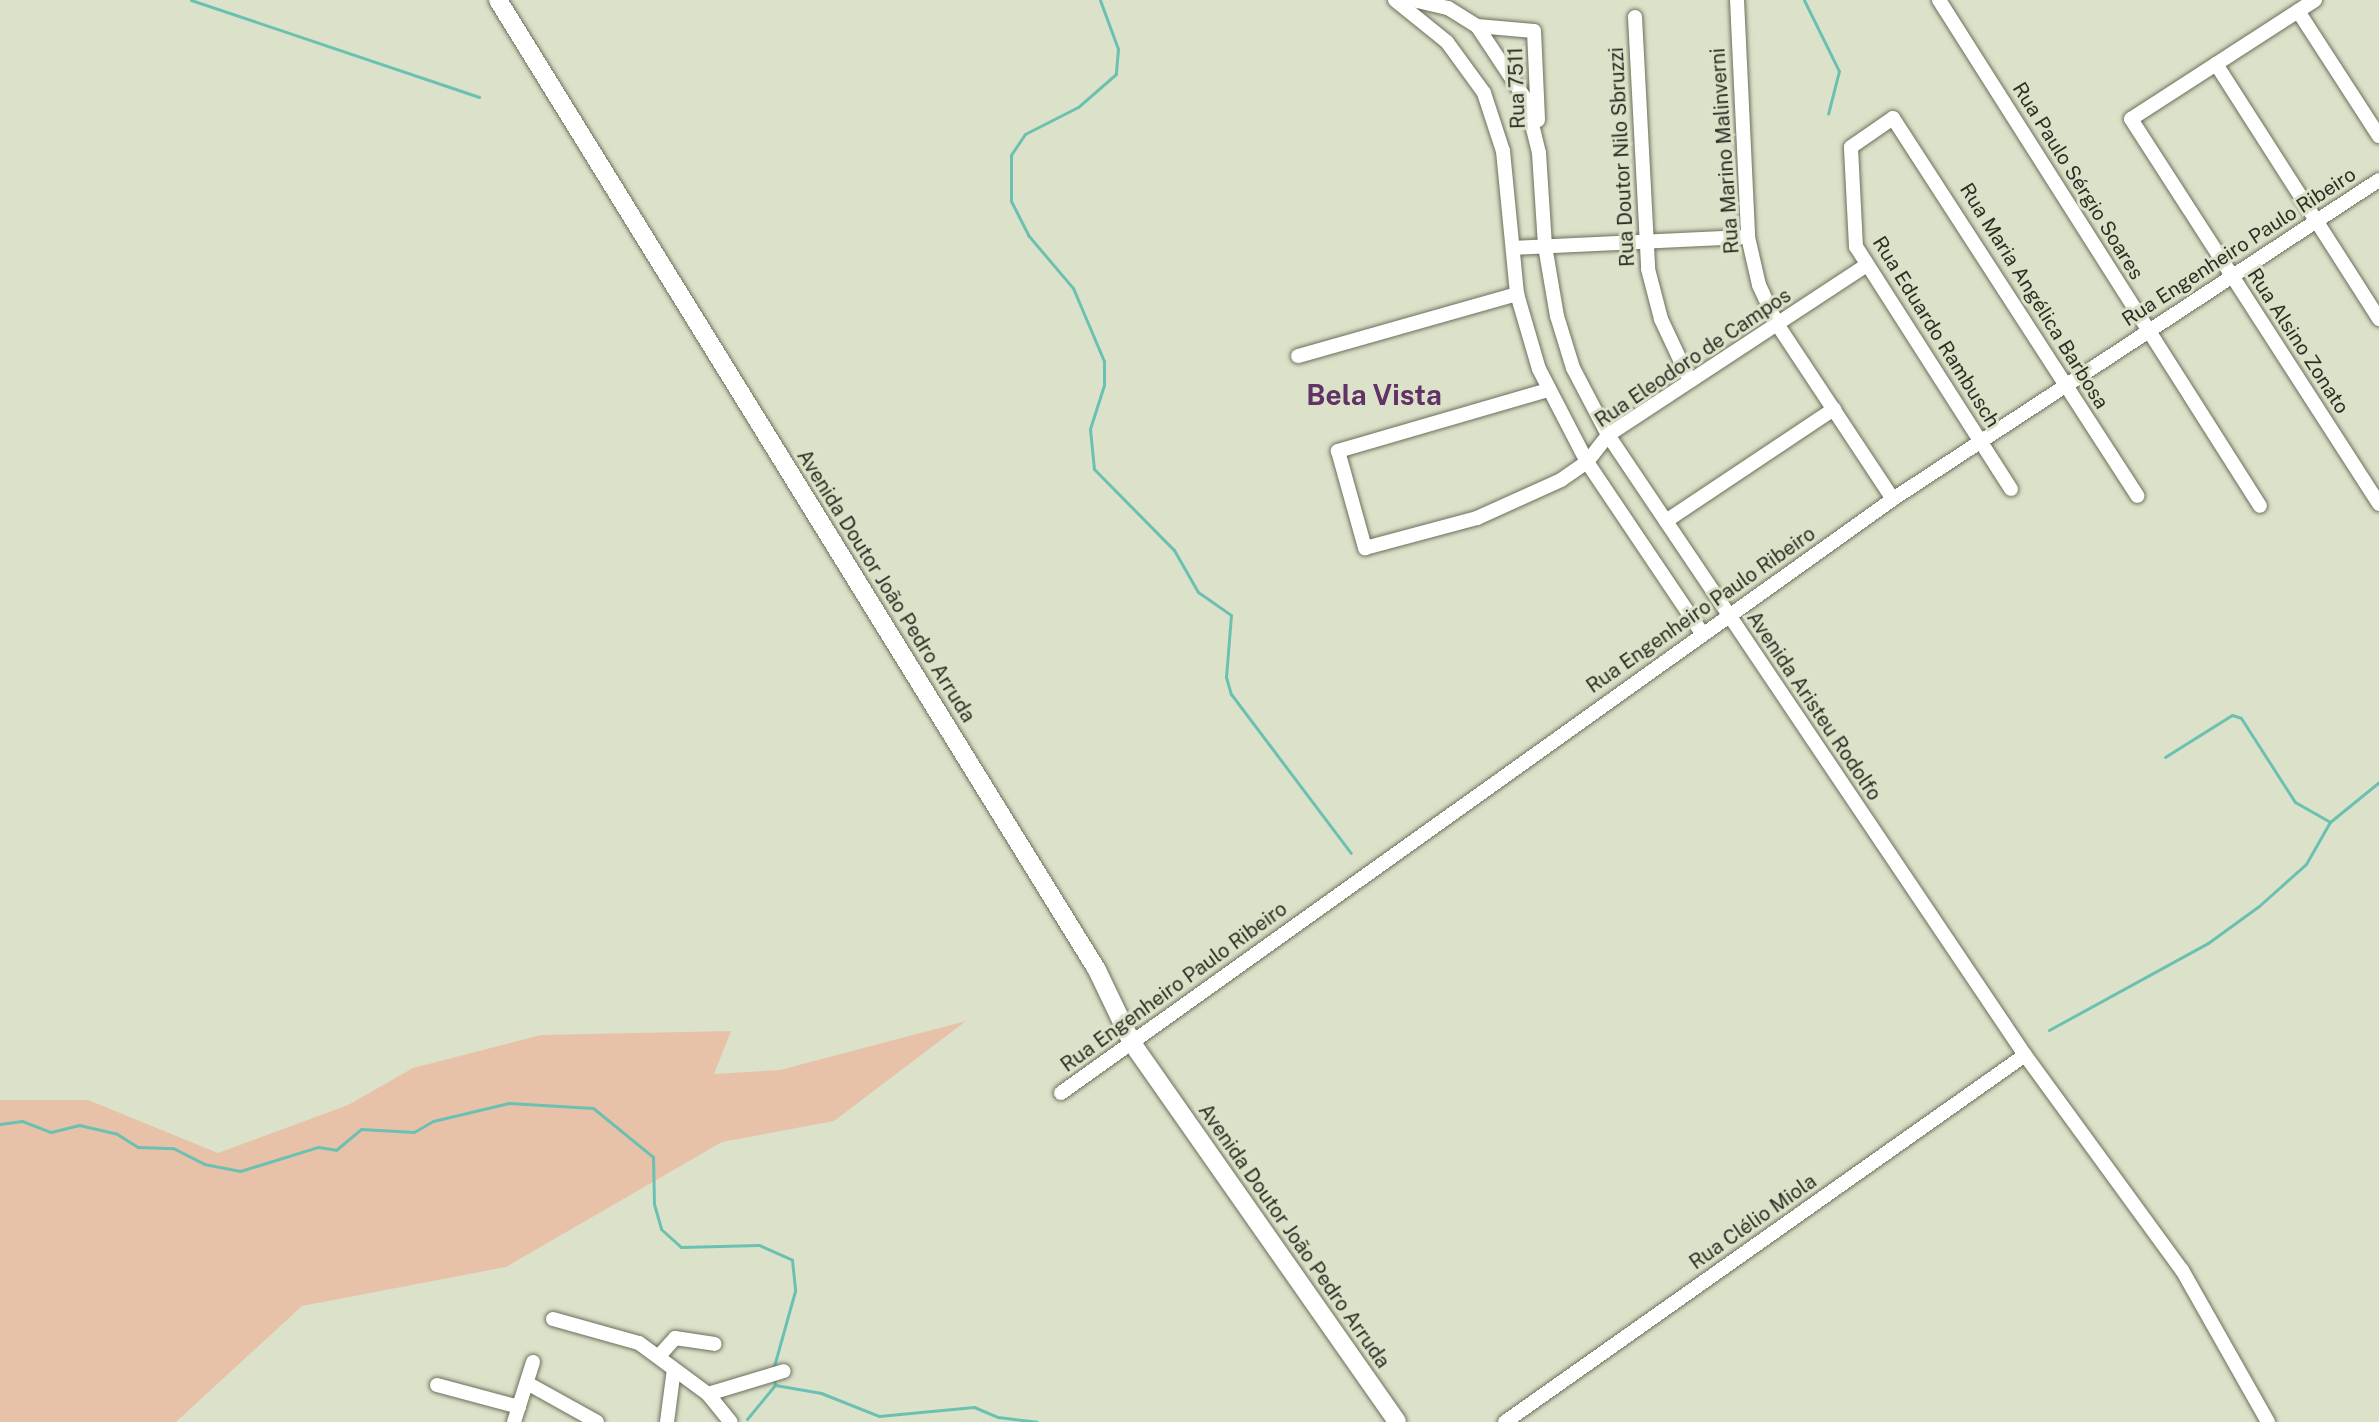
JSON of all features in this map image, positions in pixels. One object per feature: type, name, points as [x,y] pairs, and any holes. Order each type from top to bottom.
[{"type":"main road","name":"Avenida Doutor João Pedro Arruda","points":[[498,0],[1097,970],[1129,1014],[1132,1043],[1144,1045],[1154,1075],[1397,1422]]},
{"type":"street","points":[[1395,0],[1440,35],[1473,74],[1499,132],[1517,294],[1548,390],[1587,462],[1702,633]]},
{"type":"street","name":"Avenida Aristeu Rodolfo","points":[[1413,0],[1454,6],[1477,26],[1521,89],[1539,153],[1545,246],[1573,368],[1608,435],[2025,1055],[2182,1270],[2268,1422]]},
{"type":"street","name":"Rua Marino Malinverni","points":[[1737,0],[1748,237],[1759,285],[1777,324],[1893,499]]},
{"type":"street","name":"Rua Paulo Sérgio Soares","points":[[1939,0],[2260,506]]},
{"type":"street","points":[[2315,0],[2216,64],[2379,319]]},
{"type":"street","points":[[1440,35],[1454,6]]},
{"type":"street","points":[[2298,11],[2379,136]]},
{"type":"street","name":"Rua Doutor Nilo Sbruzzi","points":[[1635,17],[1644,242],[1653,295],[1690,381]]},
{"type":"street","name":"Rua 7511","points":[[1477,26],[1534,31],[1539,153]]},
{"type":"street","name":"Rua Alsino Zonato","points":[[2216,64],[2131,119],[2379,504]]},
{"type":"street","name":"Rua Eduardo Rambusch","points":[[1896,118],[1851,147],[1854,236],[1867,265],[2011,489]]},
{"type":"street","name":"Rua Maria Angélica Barbosa","points":[[1896,118],[2138,496]]},
{"type":"street","name":"Rua Engenheiro Paulo Ribeiro","points":[[1061,1093],[1893,499],[2379,180]]},
{"type":"street","points":[[1513,248],[1748,237]]},
{"type":"street","name":"Rua Eleodoro de Campos","points":[[1548,390],[1338,451],[1365,548],[1508,507],[1587,462],[1608,435],[1867,265]]},
{"type":"street","points":[[1298,356],[1517,294]]},
{"type":"street","points":[[1666,521],[1834,409]]},
{"type":"street","name":"Rua Clélio Miola","points":[[1505,1422],[2025,1055]]},
{"type":"street","points":[[553,1319],[615,1333],[659,1356],[708,1394],[731,1422]]},
{"type":"street","points":[[659,1356],[675,1338],[715,1344]]},
{"type":"street","points":[[514,1422],[533,1362]]},
{"type":"street","points":[[667,1422],[674,1369]]},
{"type":"street","points":[[708,1394],[784,1371]]},
{"type":"street","points":[[527,1383],[597,1422]]},
{"type":"street","points":[[437,1385],[519,1407]]},
{"type":"shaded area","points":[[966,1021],[834,1121],[722,1142],[506,1267],[302,1306],[176,1422],[0,1422],[0,1100],[88,1100],[218,1153],[348,1105],[413,1068],[541,1035],[731,1031],[714,1074],[780,1070]]},
{"type":"waterway","points":[[191,0],[479,97]]},
{"type":"waterway","points":[[1100,0],[1118,49],[1116,74],[1078,107],[1025,134],[1011,155],[1011,201],[1028,235],[1073,288],[1104,361],[1104,385],[1090,429],[1094,469],[1174,550],[1198,592],[1231,615],[1226,677],[1231,694],[1351,853]]},
{"type":"waterway","points":[[1804,0],[1839,71],[1828,114]]},
{"type":"waterway","points":[[2165,757],[2232,715],[2241,718],[2295,802],[2330,822]]},
{"type":"waterway","points":[[2049,1030],[2208,943],[2259,906],[2306,864],[2330,822],[2379,782]]},
{"type":"waterway","points":[[0,1124],[22,1121],[51,1132],[79,1125],[117,1134],[138,1147],[173,1148],[204,1164],[240,1171],[318,1147],[336,1150],[361,1129],[414,1132],[433,1121],[509,1103],[593,1108],[653,1157],[654,1204],[661,1229],[681,1247],[759,1245],[792,1260],[795,1291],[773,1370]]},
{"type":"waterway","points":[[747,1419],[775,1385],[774,1377]]},
{"type":"waterway","points":[[775,1385],[821,1393],[879,1416],[974,1407],[998,1417],[1037,1422]]},
{"type":"district","name":"Bela Vista","points":[[1374,395]]}]
